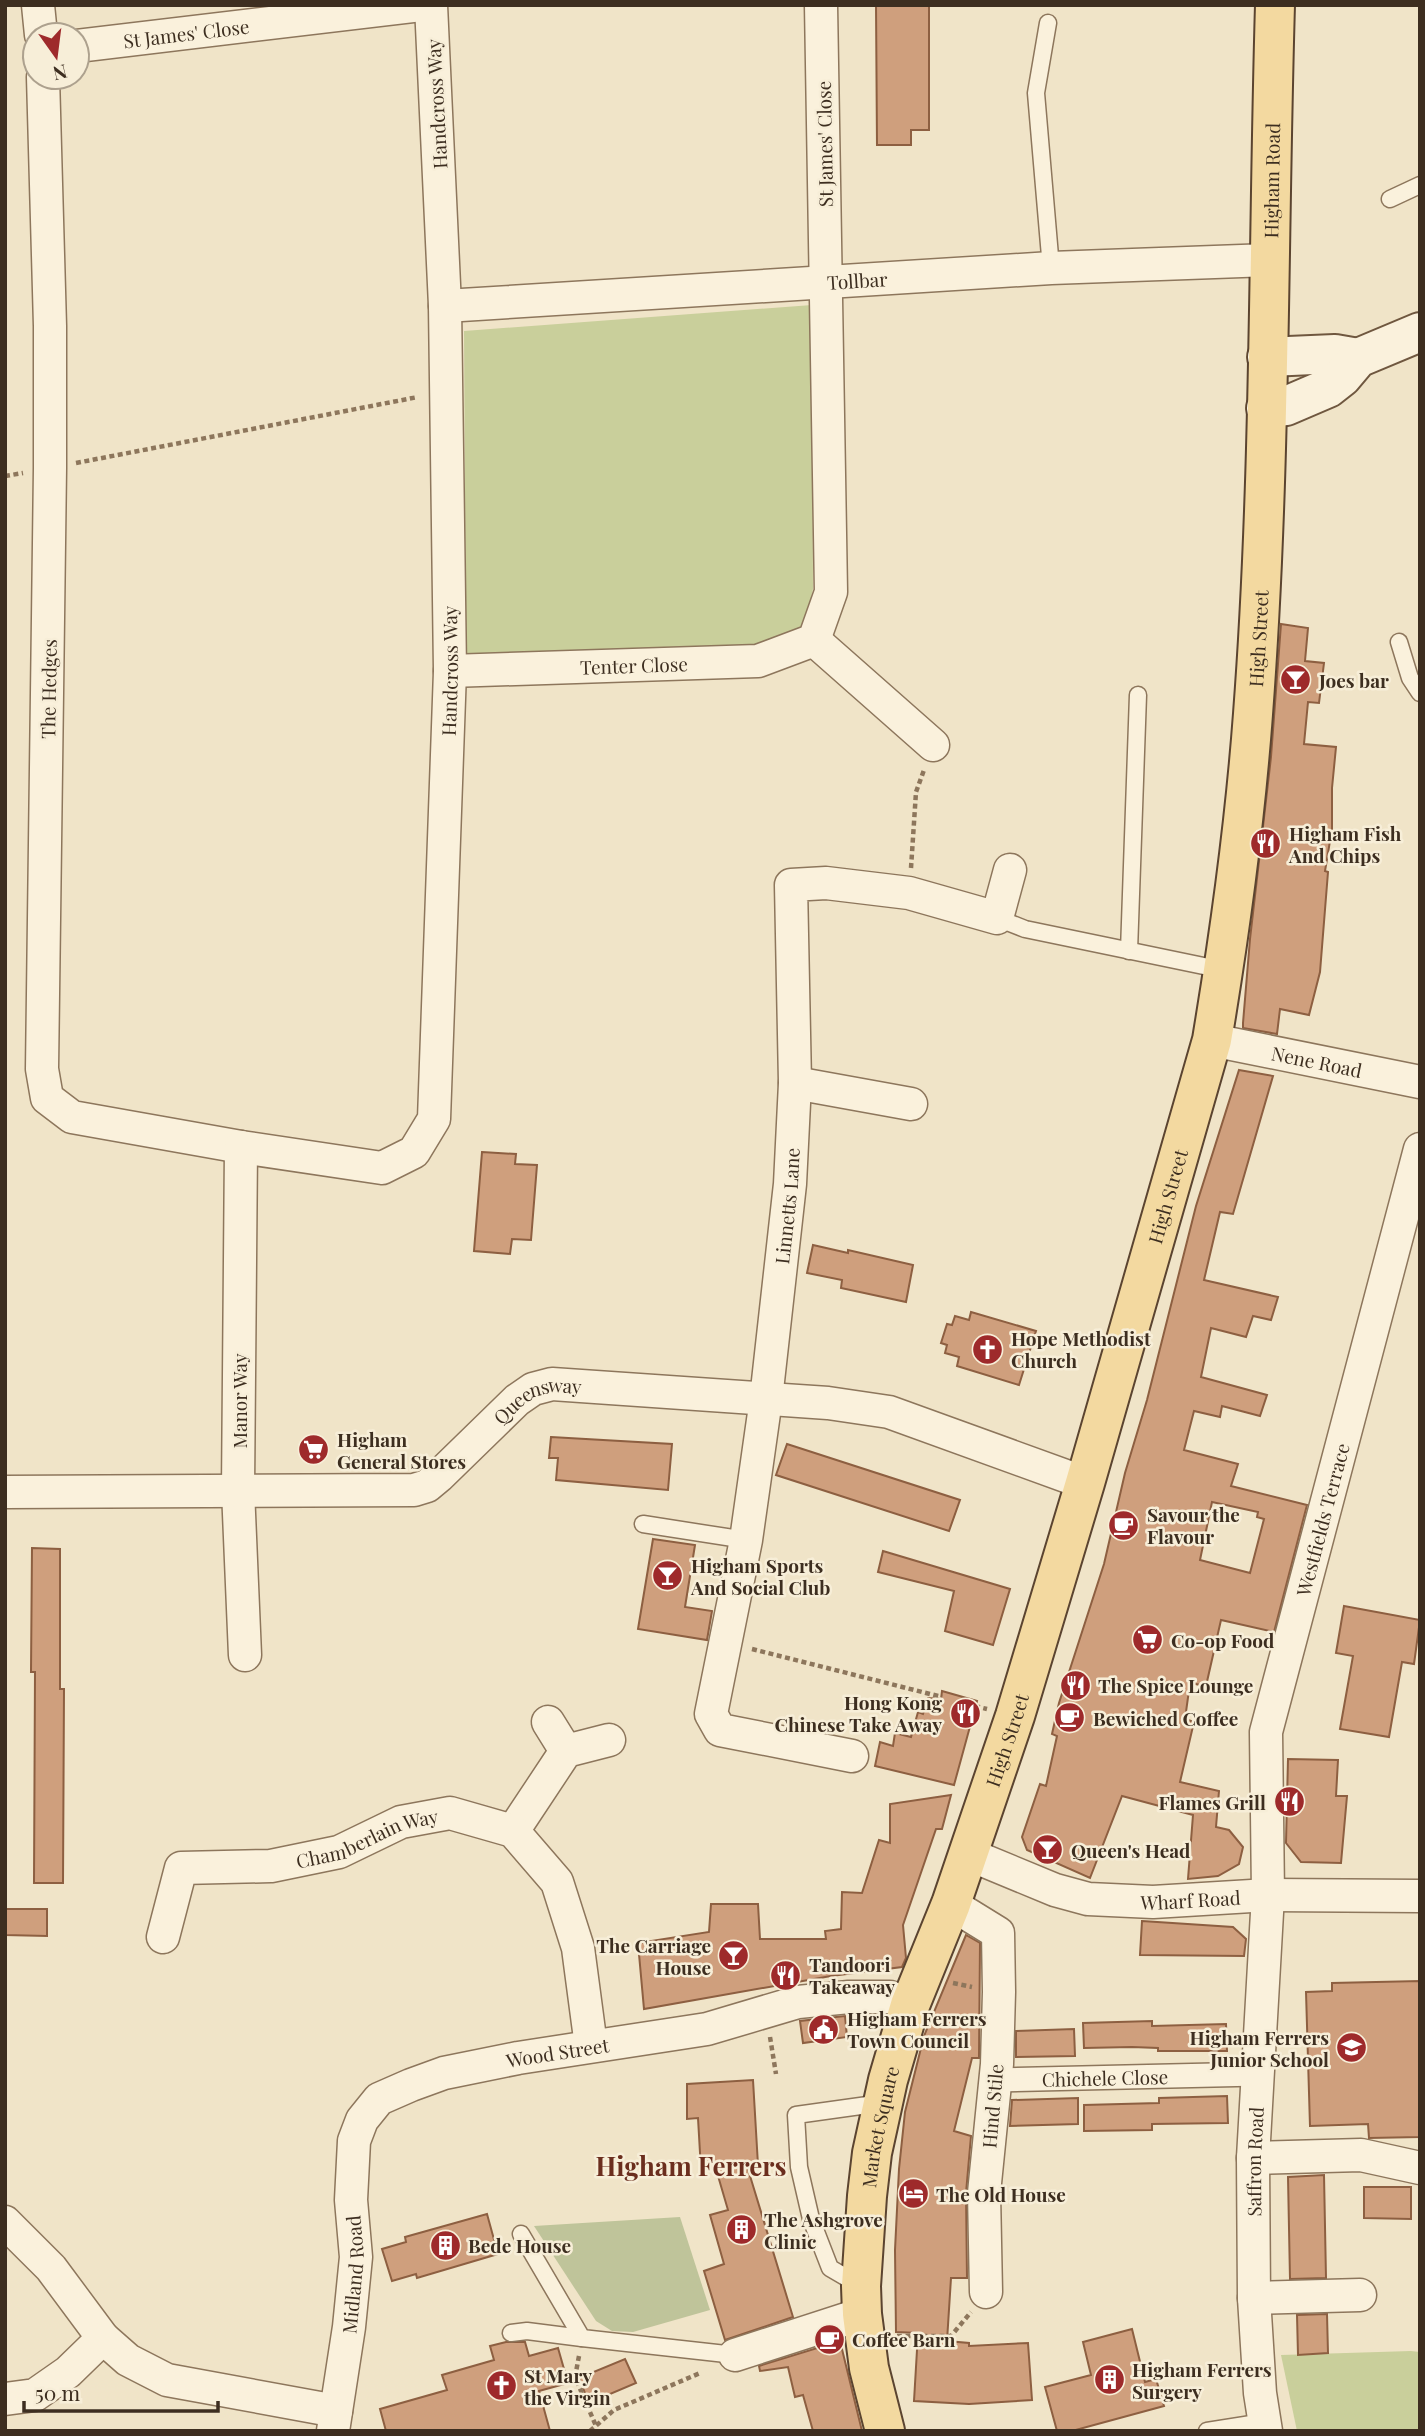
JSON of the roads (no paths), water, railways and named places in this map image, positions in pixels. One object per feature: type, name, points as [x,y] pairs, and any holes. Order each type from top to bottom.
[{"type":"main road","name":"Higham Road","points":[[1267,357],[1275,5]]},
{"type":"main road","points":[[1266,408],[1286,406],[1328,387],[1342,377],[1358,358],[1420,332]]},
{"type":"main road","points":[[1267,357],[1335,354],[1358,358]]},
{"type":"main road","name":"High Street","points":[[916,1991],[951,1905],[1015,1716],[1212,1040],[1223,970],[1253,715],[1263,544],[1267,357]]},
{"type":"main road","name":"Market Square","points":[[885,2431],[869,2368],[863,2312],[867,2196],[873,2153],[896,2046],[916,1991]]},
{"type":"street","name":"St James' Close","points":[[91,44],[421,5]]},
{"type":"street","name":"Handcross Way","points":[[241,1147],[382,1168],[414,1152],[434,1119],[450,671],[445,306],[431,5]]},
{"type":"street","name":"St James' Close","points":[[821,5],[827,282]]},
{"type":"street","name":"The Hedges","points":[[43,91],[50,326],[42,1069],[47,1098],[72,1117],[241,1147]]},
{"type":"street","name":"Tollbar","points":[[445,306],[1051,268],[1269,260]]},
{"type":"street","points":[[827,282],[831,592],[814,640],[933,745]]},
{"type":"street","name":"Tenter Close","points":[[450,671],[758,660],[814,640]]},
{"type":"street","points":[[997,918],[1010,870]]},
{"type":"street","name":"Linnetts Lane","points":[[852,1756],[720,1730],[711,1714],[746,1540],[766,1399],[790,1184],[795,1083],[791,885],[827,883],[909,893],[997,918]]},
{"type":"street","name":"Nene Road","points":[[1212,1040],[1420,1082]]},
{"type":"street","points":[[795,1083],[911,1104]]},
{"type":"street","name":"Manor Way","points":[[241,1147],[238,1490],[245,1655]]},
{"type":"street","name":"Westfields Terrace","points":[[1268,1895],[1266,1732],[1420,1149]]},
{"type":"street","name":"Queensway","points":[[5,1492],[414,1490],[427,1486],[439,1476],[517,1400],[533,1389],[552,1384],[828,1403],[890,1412],[1085,1483]]},
{"type":"street","points":[[548,1722],[566,1751]]},
{"type":"street","points":[[591,2046],[578,1948],[556,1882],[513,1831],[566,1751],[610,1740]]},
{"type":"street","name":"Chamberlain Way","points":[[163,1937],[181,1868],[271,1866],[339,1852],[401,1822],[450,1813],[513,1831]]},
{"type":"street","name":"Wharf Road","points":[[968,1854],[1055,1890],[1088,1899],[1153,1902],[1268,1895],[1420,1896]]},
{"type":"street","name":"Saffron Road","points":[[1265,2426],[1254,2298],[1253,2158],[1268,1895]]},
{"type":"street","name":"Hind Stile","points":[[951,1905],[998,1933],[999,1992],[995,2080],[984,2193],[986,2292]]},
{"type":"street","name":"Wood Street","points":[[362,2120],[379,2099],[444,2073],[518,2058],[707,2029],[765,2010],[798,2003],[849,1997],[890,1997],[916,1991]]},
{"type":"street","name":"Chichele Close","points":[[995,2080],[1258,2074]]},
{"type":"street","name":"Midland Road","points":[[335,2421],[356,2257],[351,2200],[352,2165],[354,2141],[362,2120]]},
{"type":"street","points":[[1253,2158],[1361,2155],[1420,2168]]},
{"type":"street","points":[[5,2221],[51,2268],[103,2338],[128,2360],[167,2380],[335,2421]]},
{"type":"street","points":[[1254,2298],[1360,2295]]},
{"type":"street","points":[[735,2355],[863,2312]]},
{"type":"street","points":[[5,2399],[35,2395],[68,2372],[103,2338]]},
{"type":"lane","points":[[1048,23],[1037,93],[1051,268]]},
{"type":"lane","points":[[1390,199],[1420,185]]},
{"type":"lane","points":[[1399,642],[1410,678],[1420,693]]},
{"type":"lane","points":[[1129,951],[1138,695]]},
{"type":"lane","name":"Linnetts Lane","points":[[997,918],[1025,929],[1223,970]]},
{"type":"lane","points":[[643,1524],[746,1540]]},
{"type":"lane","points":[[863,2312],[830,2268],[811,2219],[799,2167],[796,2115],[883,2102]]},
{"type":"lane","points":[[521,2234],[582,2338]]},
{"type":"lane","points":[[511,2333],[527,2331],[735,2355]]},
{"type":"lane","points":[[1207,2431],[1265,2426]]},
{"type":"place","name":"Joes bar","points":[[1296,680]]},
{"type":"place","name":"Higham Fish And Chips","points":[[1266,844]]},
{"type":"place","name":"Hope Methodist Church","points":[[988,1349]]},
{"type":"place","name":"Higham General Stores","points":[[314,1450]]},
{"type":"place","name":"Savour the Flavour","points":[[1124,1525]]},
{"type":"place","name":"Higham Sports And Social Club","points":[[668,1576]]},
{"type":"place","name":"Co-op Food","points":[[1148,1640]]},
{"type":"place","name":"The Spice Lounge","points":[[1075,1685]]},
{"type":"place","name":"Hong Kong Chinese Take Away","points":[[965,1713]]},
{"type":"place","name":"Bewiched Coffee","points":[[1070,1718]]},
{"type":"place","name":"Flames Grill","points":[[1289,1802]]},
{"type":"place","name":"Queen's Head","points":[[1048,1850]]},
{"type":"place","name":"The Carriage House","points":[[734,1956]]},
{"type":"place","name":"Tandoori Takeaway","points":[[786,1975]]},
{"type":"place","name":"Higham Ferrers Town Council","points":[[824,2029]]},
{"type":"place","name":"Higham Ferrers Junior School","points":[[1352,2048]]},
{"type":"place","name":"The Old House","points":[[913,2194]]},
{"type":"place","name":"The Ashgrove Clinic","points":[[741,2230]]},
{"type":"place","name":"Bede House","points":[[445,2245]]},
{"type":"place","name":"Coffee Barn","points":[[829,2339]]},
{"type":"place","name":"Higham Ferrers Surgery","points":[[1109,2380]]},
{"type":"place","name":"St Mary the Virgin","points":[[501,2386]]},
{"type":"district","name":"Higham Ferrers","points":[[691,2165]]}]
